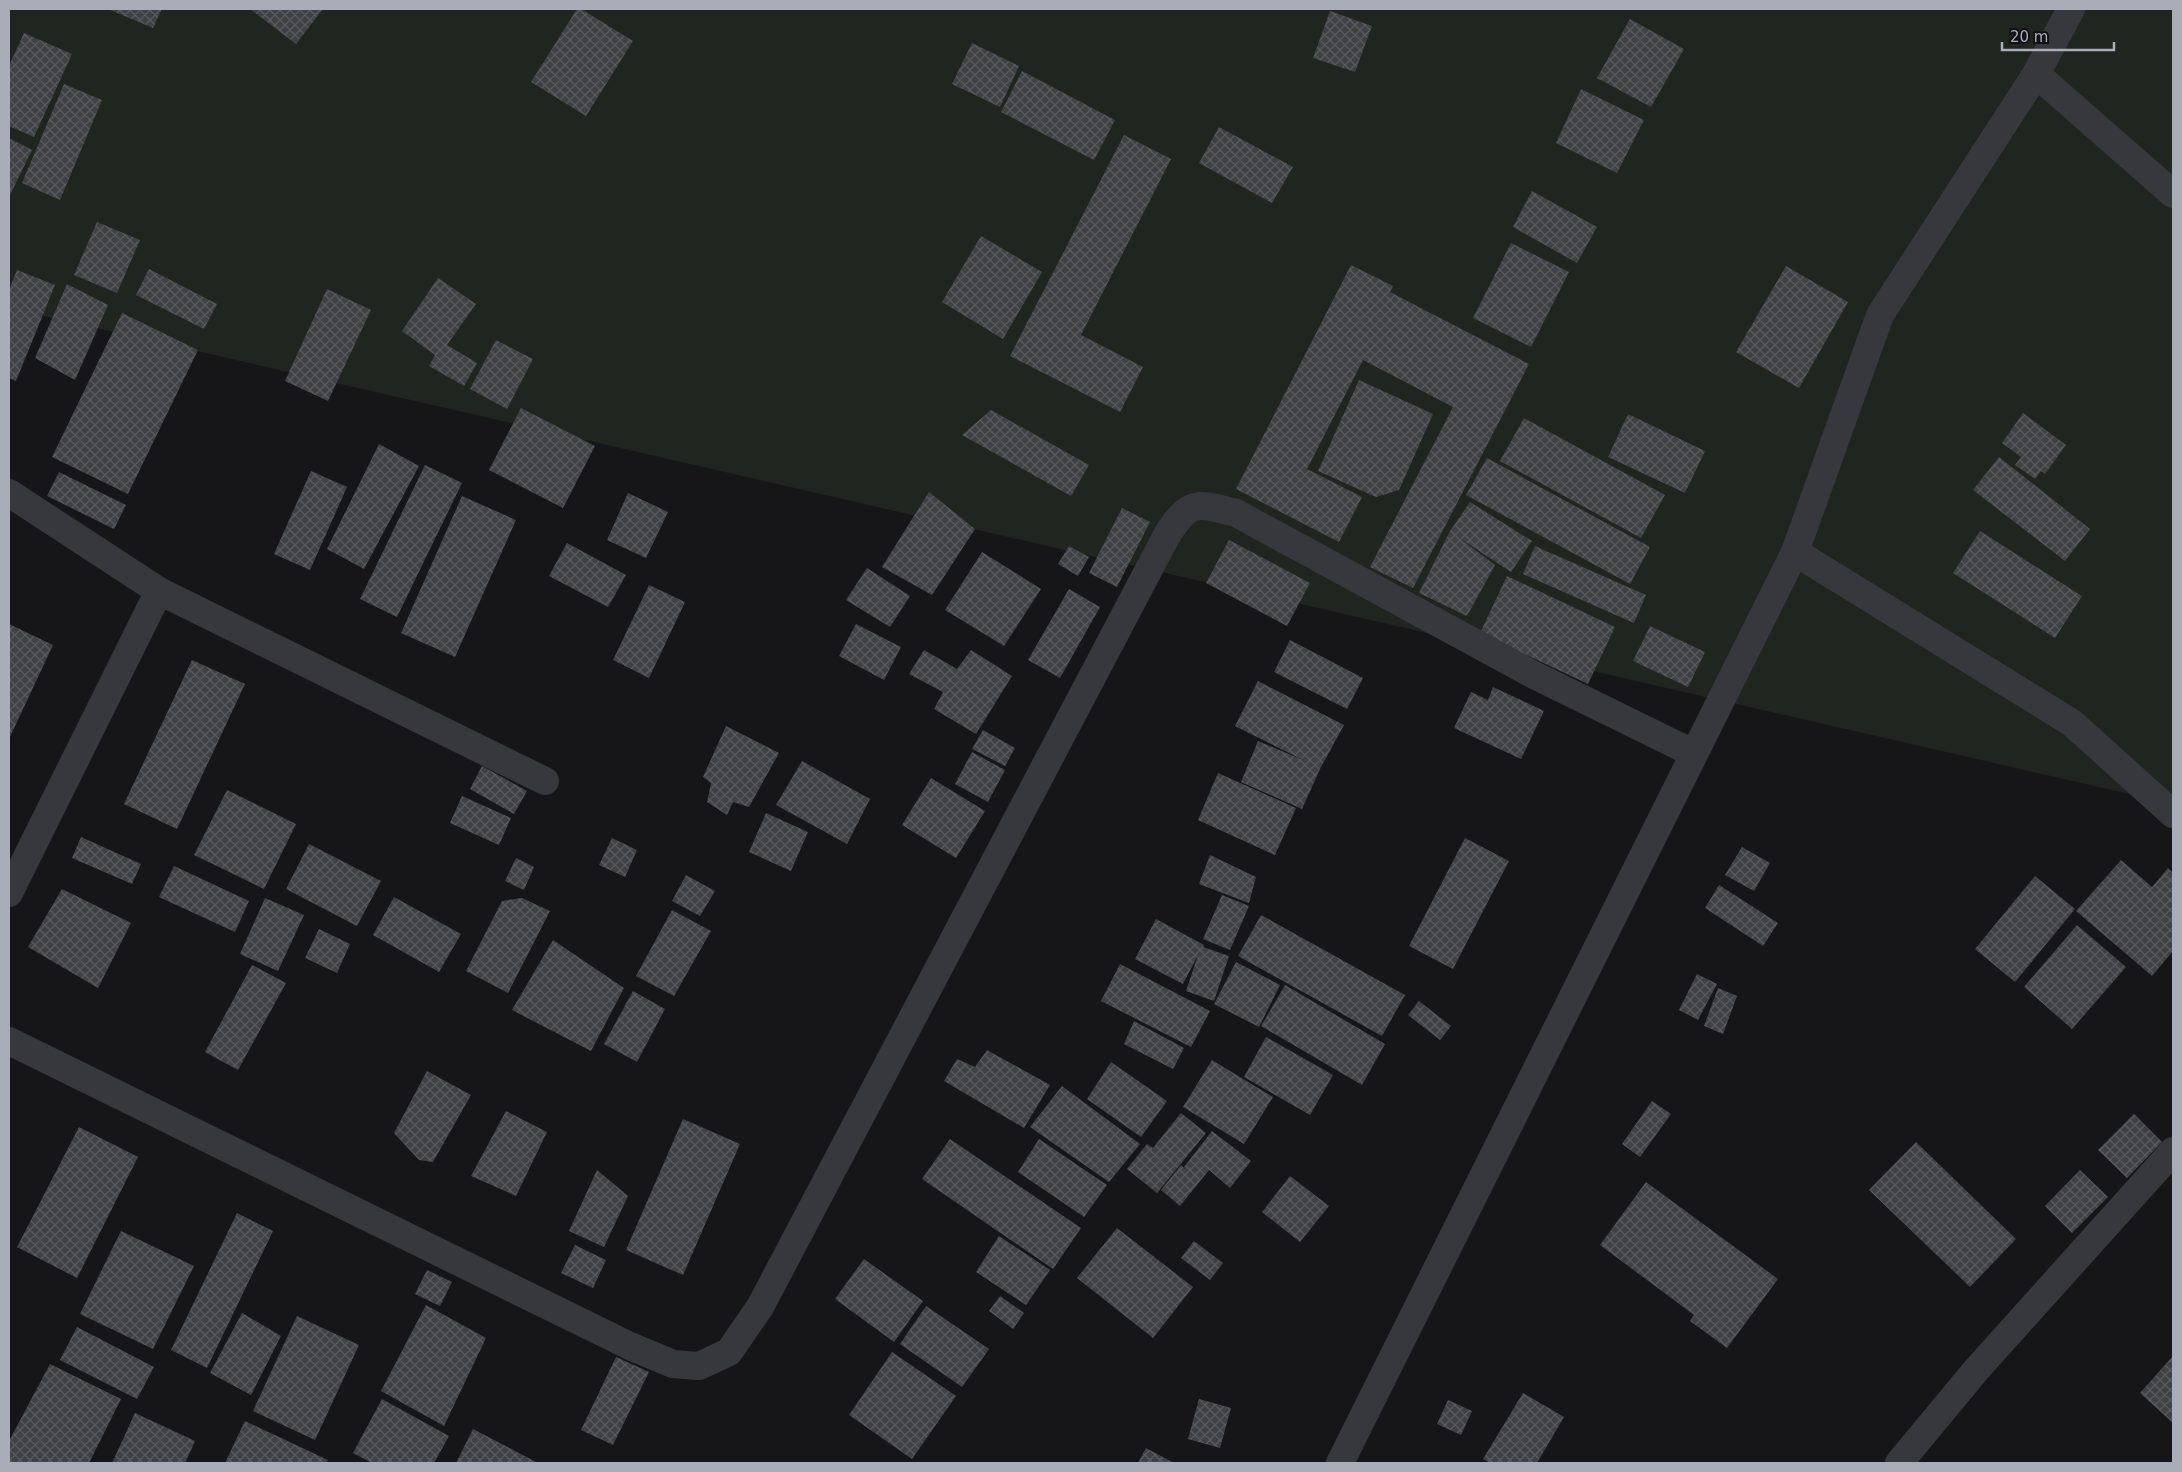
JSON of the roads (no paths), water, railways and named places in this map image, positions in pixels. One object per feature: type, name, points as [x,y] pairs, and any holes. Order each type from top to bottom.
[{"type":"street","points":[[1340,1463],[1795,552],[1880,315],[2036,74],[2071,9]]},
{"type":"street","points":[[2036,74],[2173,194]]},
{"type":"street","points":[[9,493],[159,591],[545,781]]},
{"type":"street","points":[[9,1041],[630,1346],[673,1364],[699,1366],[729,1352],[760,1307],[1167,534],[1181,514],[1202,504],[1236,513],[1534,675],[1693,753]]},
{"type":"street","points":[[1795,552],[2072,723],[2173,814]]},
{"type":"street","points":[[9,893],[159,591]]},
{"type":"street","points":[[1899,1463],[1977,1369],[2173,1151]]}]
